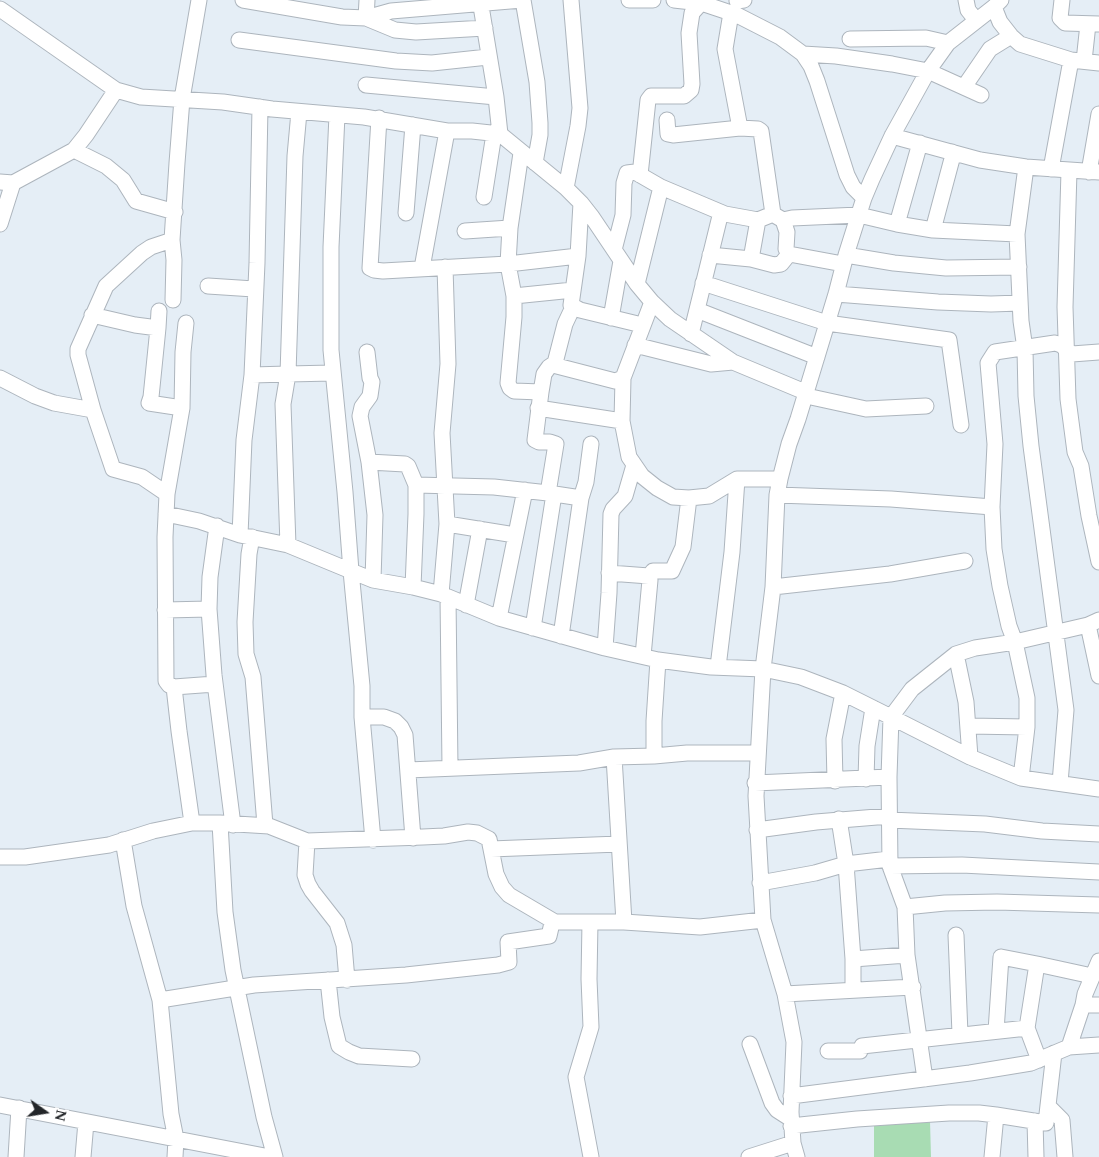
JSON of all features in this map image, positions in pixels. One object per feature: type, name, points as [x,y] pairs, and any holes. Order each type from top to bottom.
[{"type":"street","points":[[173,300],[174,260],[172,240],[182,99],[199,0]]},
{"type":"street","points":[[242,0],[342,17],[366,18],[391,11],[480,2],[523,0],[536,82],[540,123],[535,164]]},
{"type":"street","points":[[366,18],[367,0]]},
{"type":"street","points":[[566,188],[580,108],[571,0]]},
{"type":"street","points":[[629,0],[647,0]]},
{"type":"street","points":[[674,0],[701,1],[736,7],[803,54],[811,66],[817,81],[847,176],[853,187],[864,198]]},
{"type":"street","points":[[740,128],[725,49],[736,7],[744,0]]},
{"type":"street","points":[[966,0],[968,10],[976,20]]},
{"type":"street","points":[[1051,169],[1077,60],[1094,24],[1068,24],[1062,21],[1060,18],[1062,0]]},
{"type":"street","points":[[640,175],[648,100],[651,96],[684,96],[691,90],[689,33],[692,13],[701,1]]},
{"type":"street","points":[[480,2],[496,97],[497,134],[484,196]]},
{"type":"street","points":[[749,1157],[795,1150],[791,1122],[794,1042],[785,994],[763,920],[757,830],[757,754],[763,669],[773,587],[777,495],[805,392],[836,294],[844,259],[864,198],[892,136],[928,71],[948,43],[976,20],[998,4],[1000,22],[1020,44],[1077,60],[1099,63]]},
{"type":"street","points":[[2,15],[116,90],[141,96],[223,102],[299,112],[379,118],[446,131],[472,131],[497,134],[566,188],[581,203],[637,284],[652,302],[670,319],[733,362],[805,392],[812,397],[866,409],[926,406]]},
{"type":"street","points":[[366,18],[395,30],[416,32],[485,28]]},
{"type":"street","points":[[964,87],[990,49],[1011,36]]},
{"type":"street","points":[[850,39],[926,38],[948,43]]},
{"type":"street","points":[[240,40],[396,61],[432,63],[488,57]]},
{"type":"street","points":[[803,54],[836,56],[928,71],[981,95]]},
{"type":"street","points":[[366,85],[496,97]]},
{"type":"street","points":[[0,224],[6,182],[74,150],[116,90]]},
{"type":"street","points":[[260,107],[257,263],[254,288],[252,375],[244,440],[246,536],[249,554],[245,622],[246,654],[253,677],[266,826]]},
{"type":"street","points":[[288,545],[283,404],[288,374],[295,156],[299,112]]},
{"type":"street","points":[[892,136],[980,160],[1026,167],[1094,172],[1099,114]]},
{"type":"street","points":[[337,115],[331,274],[332,373],[345,492],[373,840]]},
{"type":"street","points":[[379,118],[370,268],[383,271],[508,264],[578,256]]},
{"type":"street","points":[[667,120],[668,134],[673,135],[740,128],[758,128],[761,131],[778,217],[787,232],[786,248],[789,254]]},
{"type":"street","points":[[406,213],[413,125]]},
{"type":"street","points":[[422,268],[446,131]]},
{"type":"street","points":[[897,224],[920,143]]},
{"type":"street","points":[[74,150],[106,166],[123,180],[136,201],[175,212]]},
{"type":"street","points":[[933,230],[952,152]]},
{"type":"street","points":[[521,153],[510,228],[508,264],[514,296],[514,317],[508,383],[510,388],[514,390],[541,392]]},
{"type":"street","points":[[1026,167],[1017,234],[1020,267],[1021,328],[1025,349],[1026,396],[1031,446],[1066,710],[1060,783]]},
{"type":"street","points":[[1069,171],[1065,349],[1068,399],[1075,452],[1081,466],[1099,562]]},
{"type":"street","points":[[611,318],[623,215],[624,183],[627,173],[635,172],[661,187],[725,214],[758,220],[778,217],[859,215],[933,230],[1017,234]]},
{"type":"street","points":[[637,284],[661,187]]},
{"type":"street","points":[[553,365],[561,346],[565,324],[573,307],[571,305],[578,256],[581,203]]},
{"type":"street","points":[[692,334],[720,216],[725,214]]},
{"type":"street","points":[[751,259],[758,220]]},
{"type":"street","points":[[465,231],[510,228]]},
{"type":"street","points":[[167,494],[142,477],[114,469],[93,410],[78,354],[80,343],[106,286],[142,253],[152,247],[172,240]]},
{"type":"street","points":[[789,254],[946,268],[1020,267]]},
{"type":"street","points":[[710,255],[751,259],[774,265],[781,264],[789,254]]},
{"type":"street","points":[[445,267],[448,364],[442,433],[447,524],[444,595],[450,768]]},
{"type":"street","points":[[703,283],[827,322],[949,340],[961,425]]},
{"type":"street","points":[[208,286],[254,288]]},
{"type":"street","points":[[514,296],[573,290]]},
{"type":"street","points":[[836,294],[948,302],[1020,303]]},
{"type":"street","points":[[652,302],[623,378],[622,421],[629,457],[634,465],[642,476],[657,488],[673,497],[709,496],[737,478],[780,479]]},
{"type":"street","points":[[573,307],[642,326]]},
{"type":"street","points":[[697,310],[817,357]]},
{"type":"street","points":[[159,311],[149,403],[182,408]]},
{"type":"street","points":[[92,315],[135,325],[158,328]]},
{"type":"street","points":[[186,323],[183,352],[182,408],[167,494],[165,537],[166,681],[174,687],[215,684]]},
{"type":"street","points":[[1021,778],[1027,728],[1027,698],[1000,586],[994,549],[992,507],[995,444],[988,363],[995,352],[1055,343],[1061,345],[1072,354],[1099,352]]},
{"type":"street","points":[[635,345],[711,364],[733,362]]},
{"type":"street","points":[[367,352],[372,382],[370,396],[362,407],[360,416],[369,462],[375,515],[373,580]]},
{"type":"street","points":[[533,628],[556,444],[535,440],[544,374],[548,367],[553,365],[615,382],[623,378]]},
{"type":"street","points":[[252,375],[332,373]]},
{"type":"street","points":[[0,378],[48,401],[93,410]]},
{"type":"street","points":[[538,408],[622,421]]},
{"type":"street","points":[[561,636],[581,498],[586,482],[591,444]]},
{"type":"street","points":[[369,462],[405,464],[408,466],[416,485],[413,587]]},
{"type":"street","points":[[605,648],[611,514],[625,496],[634,465]]},
{"type":"street","points":[[718,667],[732,552],[737,478]]},
{"type":"street","points":[[416,485],[525,490],[581,498]]},
{"type":"street","points":[[499,618],[525,490]]},
{"type":"street","points":[[777,495],[890,499],[992,507]]},
{"type":"street","points":[[643,656],[649,576],[653,571],[672,571],[682,547],[689,498]]},
{"type":"street","points":[[166,514],[217,526],[246,536],[288,545],[373,580],[444,595],[499,618],[605,648],[658,660],[718,667],[763,669],[801,677],[843,693],[970,757],[1021,778],[1099,789]]},
{"type":"street","points":[[447,524],[515,535]]},
{"type":"street","points":[[217,526],[210,578],[209,609],[227,824],[225,912],[234,970],[264,1117],[275,1157]]},
{"type":"street","points":[[466,605],[480,529]]},
{"type":"street","points":[[773,587],[890,574],[965,561]]},
{"type":"street","points":[[609,573],[649,576]]},
{"type":"street","points":[[165,610],[209,609]]},
{"type":"street","points":[[925,1079],[907,955],[905,906],[889,863],[891,717],[912,689],[956,654],[975,648],[1015,642],[1094,622],[1099,676]]},
{"type":"street","points":[[956,654],[966,702],[970,757]]},
{"type":"street","points":[[654,756],[658,660]]},
{"type":"street","points":[[174,687],[192,823]]},
{"type":"street","points":[[834,781],[834,734],[843,693]]},
{"type":"street","points":[[866,779],[867,746],[873,708]]},
{"type":"street","points":[[362,717],[384,717],[395,721],[405,735],[414,838]]},
{"type":"street","points":[[969,726],[1027,728]]},
{"type":"street","points":[[408,770],[579,763],[614,757],[687,753],[757,754]]},
{"type":"street","points":[[614,757],[624,922]]},
{"type":"street","points":[[756,783],[834,781],[889,777]]},
{"type":"street","points":[[757,830],[840,819],[889,818],[1099,834]]},
{"type":"street","points":[[840,819],[846,864],[853,959],[853,990]]},
{"type":"street","points":[[0,857],[25,857],[109,845],[153,831],[192,823],[266,826],[307,841],[373,840],[477,833],[489,839],[496,874],[502,887],[509,895],[555,922],[624,922],[700,926],[763,920]]},
{"type":"street","points":[[123,840],[134,906],[160,1000],[171,1114],[176,1139],[175,1157]]},
{"type":"street","points":[[307,841],[306,875],[308,884],[338,923],[344,945],[347,980]]},
{"type":"street","points":[[491,849],[619,844]]},
{"type":"street","points":[[760,883],[815,873],[846,864],[962,864],[1099,872]]},
{"type":"street","points":[[905,906],[997,902],[1099,905]]},
{"type":"street","points":[[160,1000],[238,987],[347,980],[443,971],[508,962],[508,942],[549,936],[552,923],[555,922]]},
{"type":"street","points":[[590,922],[589,979],[592,1026],[576,1077],[591,1157]]},
{"type":"street","points":[[956,935],[960,1034]]},
{"type":"street","points":[[853,959],[907,955]]},
{"type":"street","points":[[996,1031],[1001,957],[1037,964],[1096,968],[1085,994],[1069,1047]]},
{"type":"street","points":[[1037,964],[1026,1028],[1039,1060]]},
{"type":"street","points":[[328,980],[332,1017],[339,1046],[359,1056],[412,1058]]},
{"type":"street","points":[[785,994],[913,987]]},
{"type":"street","points":[[1083,1005],[1099,1005]]},
{"type":"street","points":[[828,1051],[860,1051],[862,1046],[920,1038],[1026,1028]]},
{"type":"street","points":[[750,1044],[772,1103],[791,1122],[979,1113],[1046,1123],[1054,1053]]},
{"type":"street","points":[[791,1096],[970,1073],[1031,1063],[1069,1047],[1099,1045]]},
{"type":"street","points":[[0,1104],[176,1139],[211,1151],[270,1157]]},
{"type":"street","points":[[1048,1106],[1062,1120],[1066,1157]]},
{"type":"street","points":[[16,1157],[20,1108]]},
{"type":"street","points":[[992,1157],[996,1115]]},
{"type":"street","points":[[1035,1121],[1036,1157]]},
{"type":"street","points":[[83,1157],[86,1122]]},
{"type":"green space","points":[[930,1121],[931,1157],[874,1157],[874,1126]]}]
